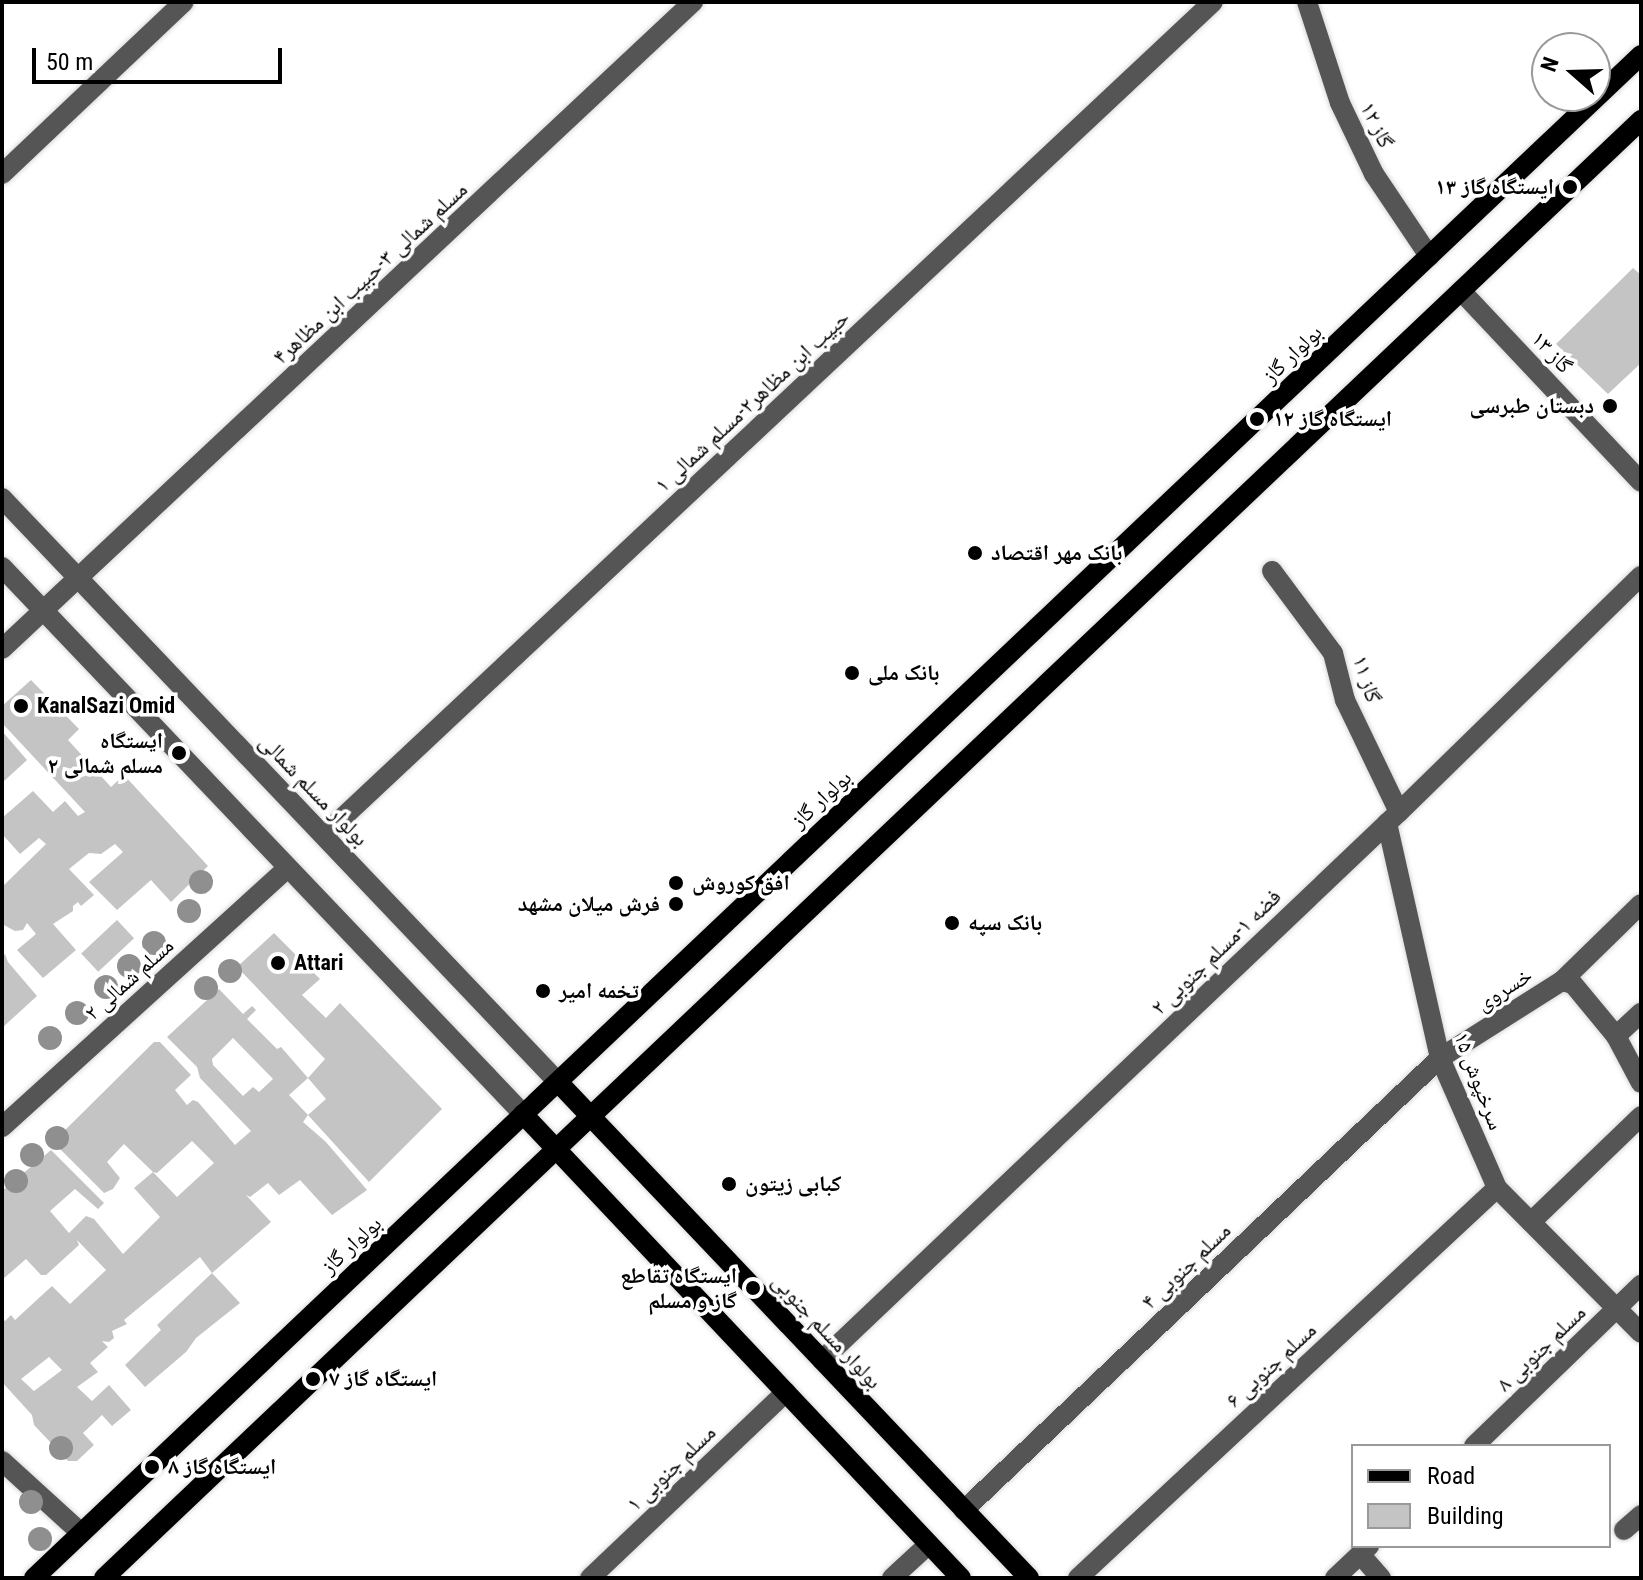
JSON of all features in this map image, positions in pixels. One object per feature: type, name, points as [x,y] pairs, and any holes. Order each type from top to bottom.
[{"type":"main road","name":"بولوار گاز","points":[[34,1578],[1641,55]]},
{"type":"main road","points":[[117,1574],[556,1149],[1641,120]]},
{"type":"main road","name":"بولوار مسلم شمالی","points":[[558,1082],[591,1116]]},
{"type":"main road","points":[[523,1114],[961,1578]]},
{"type":"main road","name":"بولوار مسلم جنوبی","points":[[591,1116],[1029,1578]]},
{"type":"street","points":[[2,174],[184,2]]},
{"type":"street","name":"مسلم شمالی ۳-حبیب ابن مظاهر۴","points":[[2,649],[693,2]]},
{"type":"street","name":"حبیب ابن مظاهر۲-مسلم شمالی ۱","points":[[324,835],[1213,2]]},
{"type":"street","name":"گاز ۱۲","points":[[1307,2],[1340,103],[1374,174],[1429,256]]},
{"type":"street","name":"گاز ۱۳","points":[[1461,291],[1641,482]]},
{"type":"street","name":"بولوار مسلم شمالی","points":[[2,498],[558,1082]]},
{"type":"street","points":[[2,567],[523,1114]]},
{"type":"street","name":"گاز ۱۱","points":[[1272,571],[1333,653],[1345,700],[1393,818]]},
{"type":"street","name":"فضه ۱-مسلم جنوبی ۲","points":[[822,1360],[1393,818],[1641,576]]},
{"type":"street","name":"سرخپوش ۱۵","points":[[1393,818],[1440,1058],[1497,1188],[1641,1333]]},
{"type":"street","name":"مسلم شمالی ۲","points":[[2,1127],[288,868]]},
{"type":"street","points":[[1562,981],[1641,904]]},
{"type":"street","name":"خسروی","points":[[1440,1058],[1562,981],[1573,984],[1616,1036],[1641,1083]]},
{"type":"street","points":[[1616,1036],[1641,1013]]},
{"type":"street","name":"مسلم جنوبی ۴","points":[[964,1510],[1440,1058]]},
{"type":"street","points":[[1531,1222],[1641,1116]]},
{"type":"street","name":"مسلم جنوبی ۶","points":[[1078,1578],[1497,1188]]},
{"type":"street","name":"مسلم جنوبی ۸","points":[[1476,1444],[1641,1285]]},
{"type":"street","name":"۱ مسلم جنوبی","points":[[590,1578],[786,1392]]},
{"type":"street","points":[[2,1461],[81,1533]]},
{"type":"street","points":[[1624,1530],[1641,1515]]},
{"type":"street","points":[[892,1578],[929,1544]]},
{"type":"street","points":[[1335,1578],[1365,1550],[1381,1578]]},
{"type":"building","points":[[1633,268],[1641,275],[1641,363],[1608,394],[1556,344]]},
{"type":"building","points":[[31,680],[79,729],[68,740],[111,787],[124,775],[208,866],[171,902],[151,880],[117,910],[89,882],[123,852],[115,844],[101,854],[89,853],[69,869],[94,895],[81,906],[78,902],[73,906],[73,911],[53,924],[76,950],[43,978],[17,950],[36,934],[27,923],[23,930],[15,931],[2,924],[2,887],[46,844],[39,838],[20,854],[2,834],[2,818],[33,791],[53,812],[65,801],[78,816],[85,812],[2,723],[2,706]]},
{"type":"building","points":[[2,731],[27,760],[2,783]]},
{"type":"building","points":[[117,920],[134,938],[98,972],[81,953]]},
{"type":"building","points":[[274,933],[320,979],[302,995],[326,1018],[340,1003],[442,1109],[369,1182],[308,1115],[326,1099],[308,1078],[325,1059],[237,967]]},
{"type":"building","points":[[5,954],[8,962],[37,996],[2,1028],[2,957]]},
{"type":"building","points":[[219,989],[243,1014],[252,1006],[256,1010],[247,1019],[277,1049],[281,1047],[308,1078],[289,1095],[308,1115],[303,1122],[326,1142],[367,1190],[332,1215],[300,1180],[279,1195],[268,1183],[250,1197],[246,1195],[271,1222],[212,1273],[200,1257],[124,1320],[127,1324],[112,1331],[114,1338],[109,1342],[102,1341],[108,1347],[90,1363],[98,1372],[77,1387],[92,1401],[109,1385],[131,1410],[112,1426],[102,1415],[83,1433],[94,1445],[77,1461],[68,1461],[34,1425],[32,1415],[2,1382],[2,1318],[5,1321],[11,1315],[15,1320],[52,1286],[70,1304],[106,1270],[77,1240],[79,1245],[46,1275],[41,1275],[26,1259],[2,1280],[2,1191],[51,1150],[104,1203],[98,1209],[75,1189],[50,1211],[69,1233],[86,1216],[94,1219],[123,1254],[160,1217],[134,1188],[153,1172],[124,1144],[107,1162],[120,1178],[113,1189],[104,1193],[55,1144],[55,1140],[154,1042],[160,1042],[191,1075],[175,1090],[187,1105],[193,1100],[198,1102],[235,1145],[251,1131],[200,1078],[197,1067],[167,1037]],"holes":[[[233,1038],[273,1079],[259,1092],[253,1087],[243,1096],[213,1065],[212,1059]],[[192,1141],[214,1163],[177,1197],[153,1172],[157,1173]],[[49,1357],[62,1370],[34,1391],[21,1379]]]},
{"type":"building","points":[[212,1273],[240,1303],[196,1338],[186,1352],[145,1387],[125,1365],[161,1330],[157,1325]]},
{"type":"place","name":"ایستگاه گاز ۱۳","points":[[1570,187]]},
{"type":"place","name":"دبستان طبرسی","points":[[1610,406]]},
{"type":"place","name":"ایستگاه گاز ۱۲","points":[[1257,419]]},
{"type":"place","name":"بانک مهر اقتصاد","points":[[975,553]]},
{"type":"place","name":"بانک ملی","points":[[852,673]]},
{"type":"place","name":"KanalSazi Omid","points":[[21,706]]},
{"type":"place","name":"ایستگاه مسلم شمالی ۲","points":[[179,753]]},
{"type":"place","name":"افق کوروش","points":[[676,883]]},
{"type":"place","name":"فرش میلان مشهد","points":[[676,904]]},
{"type":"place","name":"بانک سپه","points":[[952,923]]},
{"type":"place","name":"Attari","points":[[278,963]]},
{"type":"place","name":"تخمه امیر","points":[[543,991]]},
{"type":"place","name":"کبابی زیتون","points":[[729,1184]]},
{"type":"place","name":"ایستگاه تقاطع گاز و مسلم","points":[[753,1288]]},
{"type":"place","name":"ایستگاه گاز ۷","points":[[313,1379]]},
{"type":"place","name":"ایستگاه گاز ۸","points":[[152,1467]]}]
